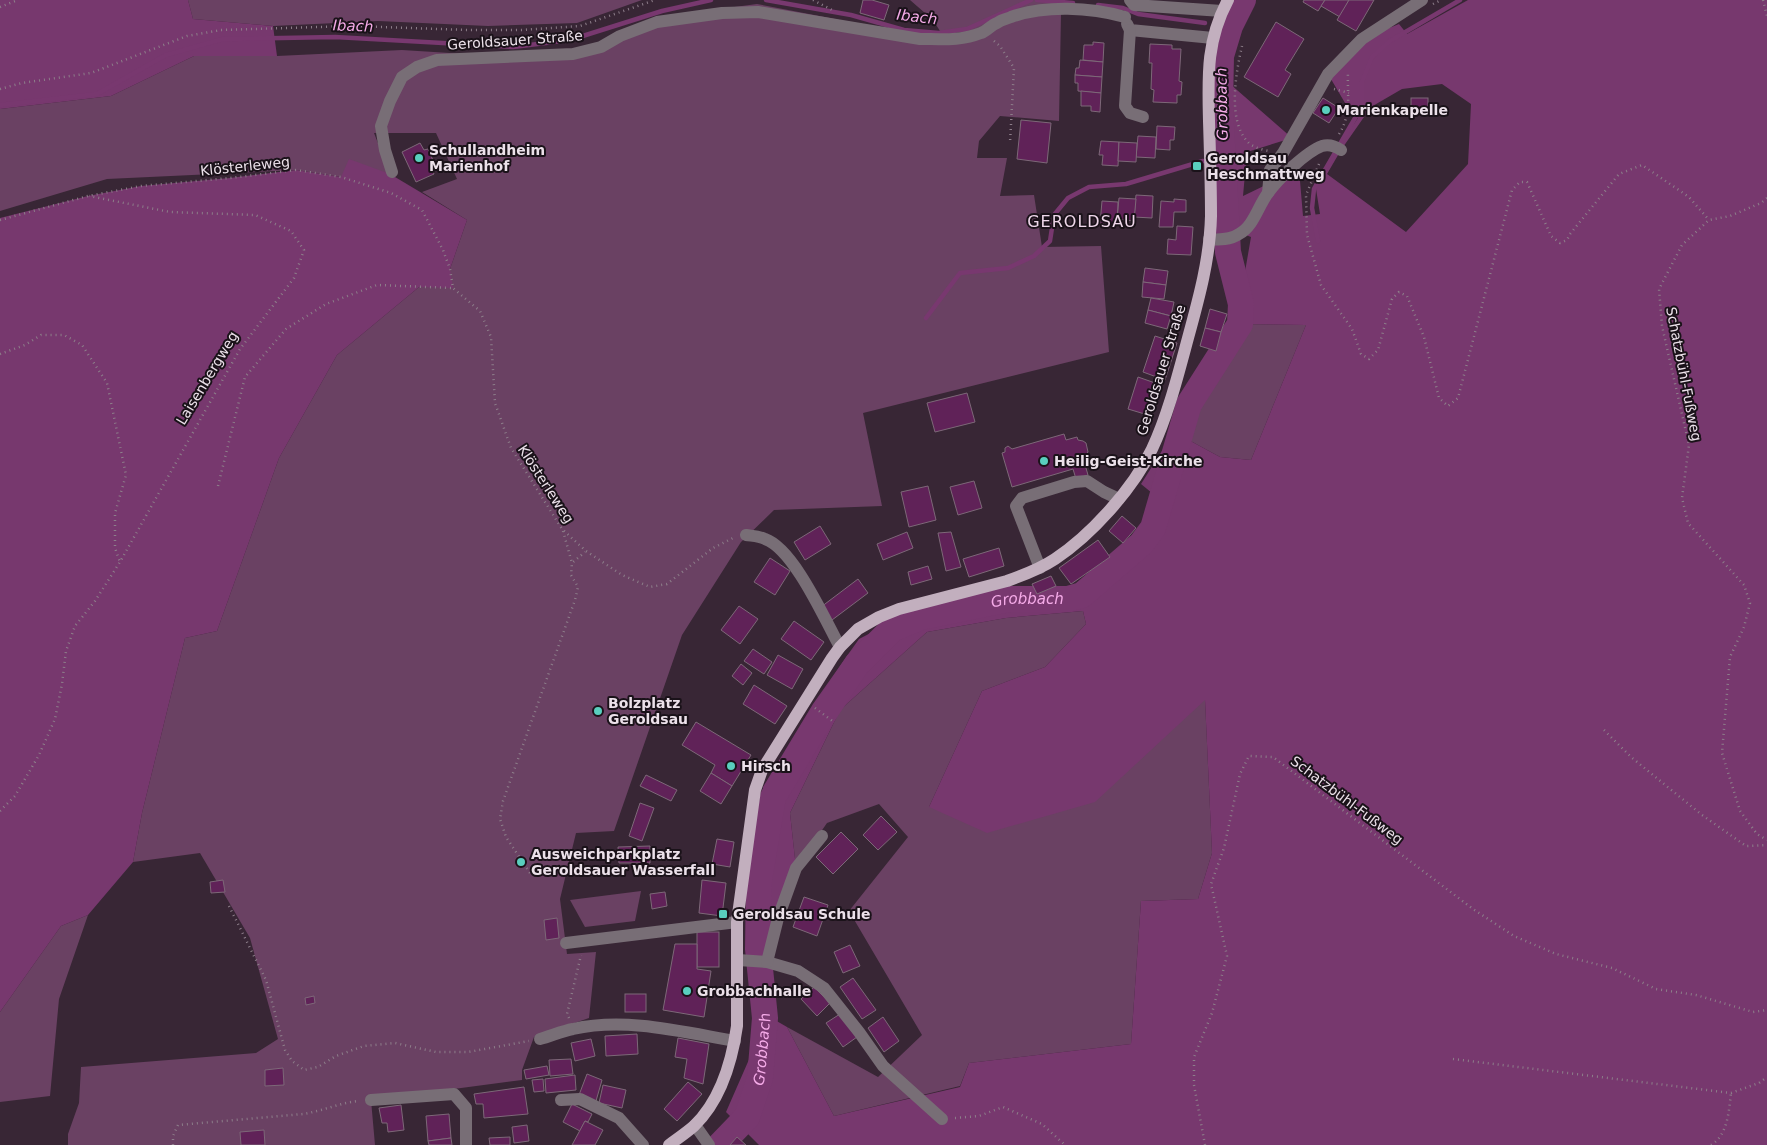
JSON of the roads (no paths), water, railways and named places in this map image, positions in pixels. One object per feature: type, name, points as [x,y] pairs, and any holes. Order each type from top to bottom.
[{"type":"main road","name":"Geroldsauer Straße","points":[[669,1145],[695,1125],[711,1103],[725,1074],[735,1041],[743,960],[737,922],[748,837],[758,780],[840,647],[869,622],[889,613],[1007,582],[1040,568],[1068,550],[1089,531],[1119,499],[1141,470],[1152,449],[1163,420],[1202,287],[1210,240],[1208,68],[1213,38],[1225,5]]},
{"type":"street","points":[[1268,193],[1270,170],[1283,153],[1328,74],[1362,39],[1423,1]]},
{"type":"street","name":"Geroldsauer Straße","points":[[392,172],[385,150],[382,126],[390,101],[402,77],[417,67],[437,60],[573,54],[601,47],[620,36],[657,22],[722,12],[758,12],[920,39],[962,38],[983,33],[996,23],[1036,10],[1067,9],[1111,13],[1129,9],[1225,5]]},
{"type":"street","points":[[1129,9],[1130,30],[1125,106],[1130,113],[1144,117]]},
{"type":"street","points":[[1130,30],[1213,38]]},
{"type":"street","points":[[1210,240],[1223,240],[1240,234],[1250,224],[1268,193],[1304,156],[1324,146],[1336,147]]},
{"type":"street","points":[[1040,568],[1016,506],[1022,498],[1074,482],[1087,481],[1119,499]]},
{"type":"street","points":[[746,535],[766,539],[788,556],[840,647]]},
{"type":"street","points":[[767,962],[778,918],[796,868],[822,836]]},
{"type":"street","points":[[572,942],[737,922]]},
{"type":"street","points":[[743,960],[767,962],[798,971],[824,988],[883,1066],[942,1119]]},
{"type":"street","points":[[540,1039],[574,1028],[608,1025],[651,1027],[735,1041]]},
{"type":"street","points":[[371,1100],[454,1094],[466,1108],[466,1145]]},
{"type":"street","points":[[561,1100],[580,1099],[619,1118],[643,1145]]},
{"type":"street","points":[[695,1125],[708,1144]]},
{"type":"waterway","name":"Ibach","points":[[0,105],[97,94],[166,55],[223,39],[335,37],[513,47],[570,40],[662,11],[711,0]]},
{"type":"waterway","name":"Ibach","points":[[766,0],[851,15],[904,30],[939,33],[967,29],[1031,0]]},
{"type":"waterway","name":"Ibach","points":[[1037,0],[1073,3]]},
{"type":"waterway","name":"Grobbach","points":[[720,1145],[747,1117],[760,1078],[765,1018],[758,949],[759,880],[773,797],[815,727],[857,664],[892,629],[921,617],[1009,599],[1068,599],[1082,595],[1141,544],[1153,528],[1189,404],[1240,324],[1241,304],[1228,252],[1220,108],[1221,56],[1230,26],[1243,0]]},
{"type":"waterway","points":[[1318,241],[1312,208],[1314,189],[1362,105],[1362,82],[1372,57],[1390,41],[1460,0]]},
{"type":"waterway","name":"Ibach","points":[[1098,5],[1123,8],[1138,14],[1205,23]]},
{"type":"waterway","name":"Grobbach","points":[[1216,160],[1224,158]]},
{"type":"waterway","points":[[926,318],[960,273],[1008,268],[1034,256],[1050,241],[1054,215],[1068,198],[1089,187],[1126,184],[1203,161]]},
{"type":"place","name":"Marienkapelle","points":[[1326,110]]},
{"type":"place","name":"Schullandheim Marienhof","points":[[419,158]]},
{"type":"place","name":"Geroldsau Heschmattweg","points":[[1197,166]]},
{"type":"place","name":"Heilig-Geist-Kirche","points":[[1044,461]]},
{"type":"place","name":"Bolzplatz Geroldsau","points":[[598,711]]},
{"type":"place","name":"Hirsch","points":[[731,766]]},
{"type":"place","name":"Ausweichparkplatz Geroldsauer Wasserfall","points":[[521,862]]},
{"type":"place","name":"Geroldsau Schule","points":[[723,914]]},
{"type":"place","name":"Grobbachhalle","points":[[687,991]]},
{"type":"district","name":"GEROLDSAU","points":[[1082,221]]}]
